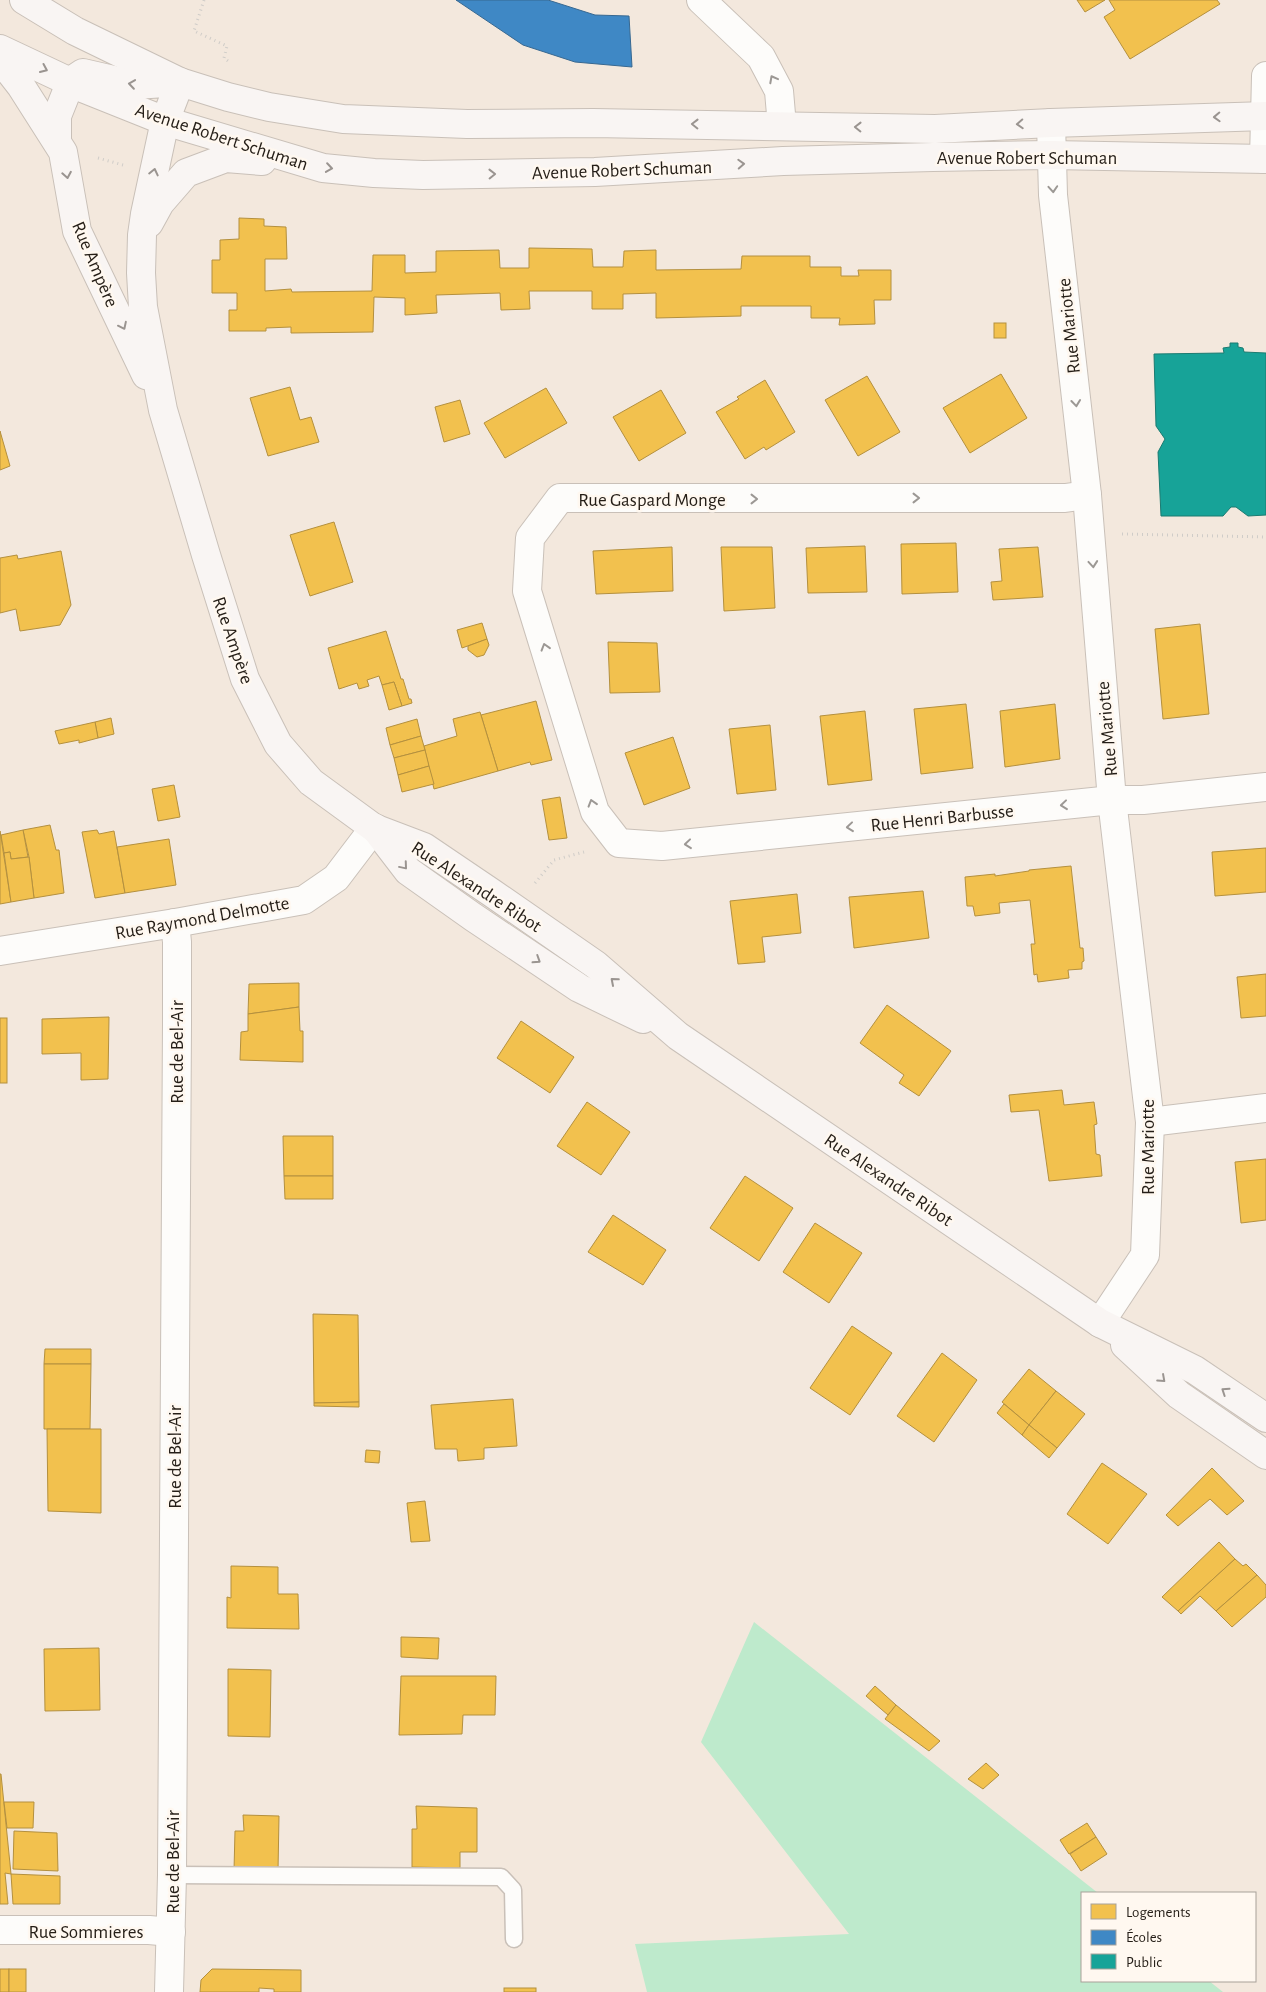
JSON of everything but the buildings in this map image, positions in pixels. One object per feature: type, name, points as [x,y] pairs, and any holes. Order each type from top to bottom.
[{"type":"main road","name":"Avenue Robert Schuman","points":[[24,0],[75,31],[180,82],[269,107],[343,119],[467,124],[593,123],[935,129],[1265,116]]},
{"type":"main road","name":"Avenue Robert Schuman","points":[[0,49],[85,89],[166,121],[323,168],[374,173],[423,175],[595,172],[783,161],[1051,155],[1265,159]]},
{"type":"main road","name":"Rue Ampère","points":[[0,58],[21,86],[63,152],[77,231],[163,410]]},
{"type":"main road","points":[[71,81],[83,72],[135,85],[180,82]]},
{"type":"main road","name":"Rue Ampère","points":[[56,141],[57,116],[71,81]]},
{"type":"main road","name":"Rue Ampère","points":[[180,82],[166,121],[142,235],[141,273],[143,307],[163,410],[245,679],[257,704],[278,744],[310,782],[374,828]]},
{"type":"main road","name":"Rue Ampère","points":[[142,235],[160,203],[186,173],[226,158],[255,162],[292,158]]},
{"type":"main road","name":"Rue Alexandre Ribot","points":[[374,828],[408,871],[473,917],[579,988],[678,1036],[1100,1323],[1179,1394],[1266,1455]]},
{"type":"main road","name":"Rue Alexandre Ribot","points":[[1100,1323],[1195,1370],[1266,1418]]},
{"type":"street","points":[[701,0],[761,57],[779,91],[782,126]]},
{"type":"street","points":[[1265,159],[1266,76]]},
{"type":"street","name":"Rue Mariotte","points":[[1051,123],[1054,205],[1087,495],[1112,800],[1150,1122],[1145,1255],[1100,1323]]},
{"type":"street","name":"Rue Gaspard Monge","points":[[619,843],[595,812],[527,591],[530,538],[560,498],[1065,498],[1087,495]]},
{"type":"street","name":"Rue Henri Barbusse","points":[[619,843],[662,846],[1112,800],[1143,800],[1266,787]]},
{"type":"street","name":"Rue Raymond Delmotte","points":[[0,951],[304,900],[336,878],[374,828]]},
{"type":"street","name":"Rue de Bel-Air","points":[[169,1992],[172,1932],[177,951],[175,923]]},
{"type":"street","points":[[1150,1122],[1266,1108]]},
{"type":"street","name":"Rue Sommieres","points":[[0,1930],[149,1930],[172,1932]]},
{"type":"lane","points":[[172,1875],[501,1877],[513,1890],[514,1939]]},
{"type":"path","points":[[204,0],[194,31],[227,46],[224,58]]},
{"type":"path","points":[[1090,534],[1266,537]]},
{"type":"path","points":[[532,886],[554,860],[619,843]]},
{"type":"green space","points":[[754,1622],[1097,1892],[1081,1892],[1081,1982],[1210,1982],[1223,1992],[647,1992],[635,1944],[849,1934],[701,1742]]}]
